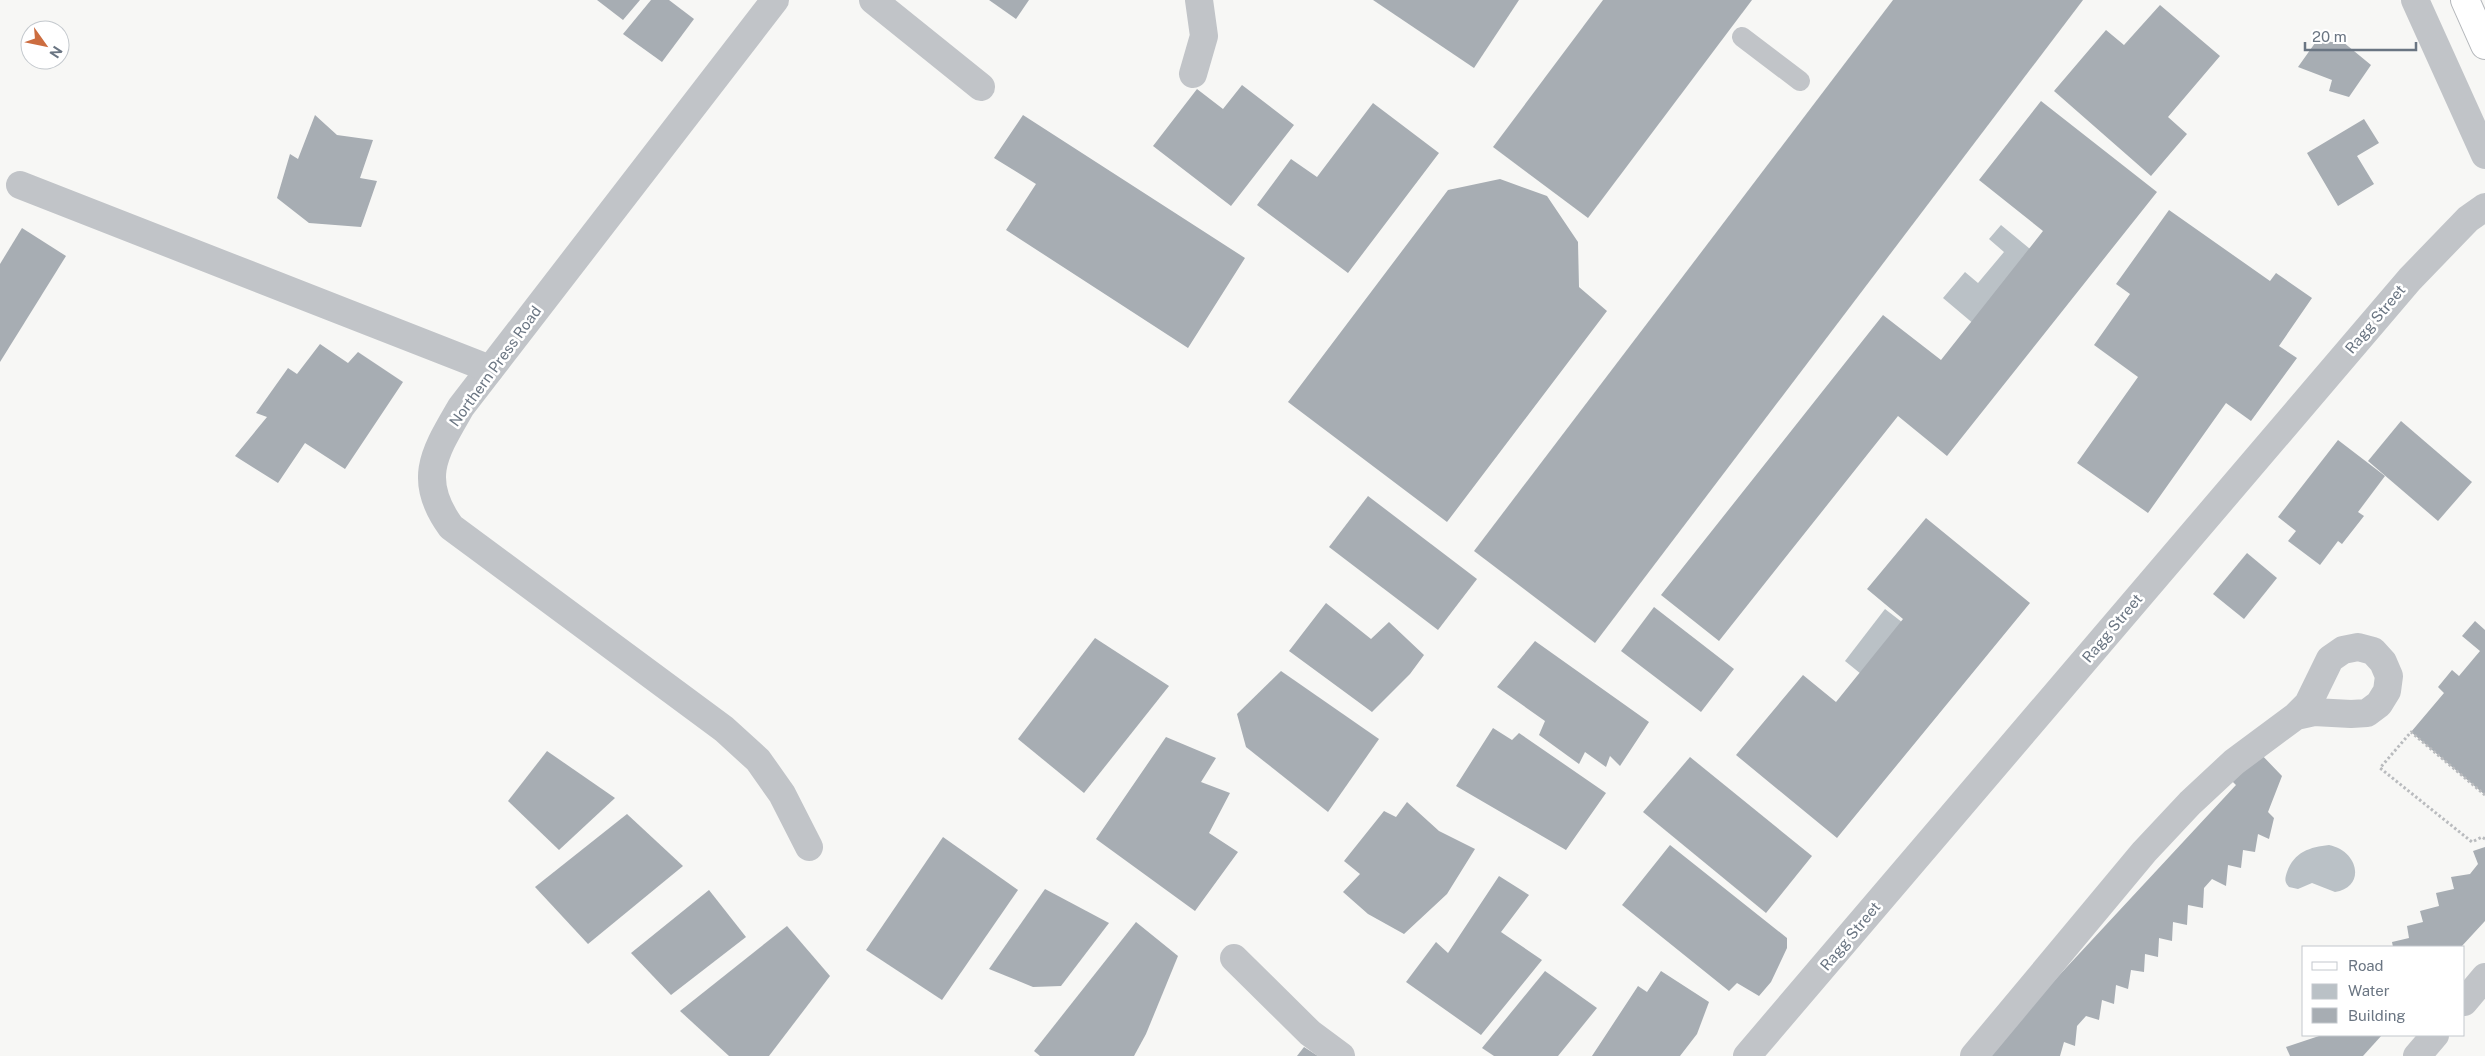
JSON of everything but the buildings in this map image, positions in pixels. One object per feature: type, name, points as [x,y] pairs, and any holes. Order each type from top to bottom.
[{"type":"main road","points":[[2465,0],[2485,45]]},
{"type":"street","name":"Northern Press Road","points":[[775,0],[461,407],[433,462],[432,488],[438,509],[451,526],[731,735],[758,760],[782,794],[809,847]]},
{"type":"street","points":[[873,0],[981,87]]},
{"type":"street","points":[[1193,74],[1204,36],[1199,0]]},
{"type":"street","points":[[2415,0],[2485,155]]},
{"type":"street","points":[[20,185],[490,369]]},
{"type":"street","name":"Ragg Street","points":[[1747,1056],[2410,279],[2468,219],[2485,207]]},
{"type":"street","points":[[1974,1056],[2144,852],[2190,803],[2234,762],[2296,716],[2308,704],[2330,658],[2343,650],[2358,647],[2373,651],[2383,662],[2389,676],[2387,691],[2379,704],[2367,712],[2351,714],[2314,712],[2296,716]]},
{"type":"street","points":[[2323,672],[2322,686],[2327,700],[2338,710],[2351,714]]},
{"type":"street","points":[[1234,958],[1310,1033],[1341,1056]]},
{"type":"street","points":[[2465,1001],[2485,977]]},
{"type":"street","points":[[2417,1056],[2434,1036]]},
{"type":"lane","points":[[1742,37],[1800,81]]},
{"type":"path","points":[[2485,795],[2411,732],[2380,768],[2472,842],[2482,837],[2485,839]]},
{"type":"water","points":[[2001,225],[2035,253],[1975,325],[1943,298],[1965,272],[1978,283],[2004,252],[1989,239]]},
{"type":"water","points":[[1885,609],[1907,626],[1866,678],[1845,661]]},
{"type":"water","points":[[2329,845],[2347,854],[2355,869],[2355,877],[2345,889],[2335,892],[2312,883],[2298,889],[2287,885],[2286,876],[2290,865],[2298,855],[2315,847]]}]
